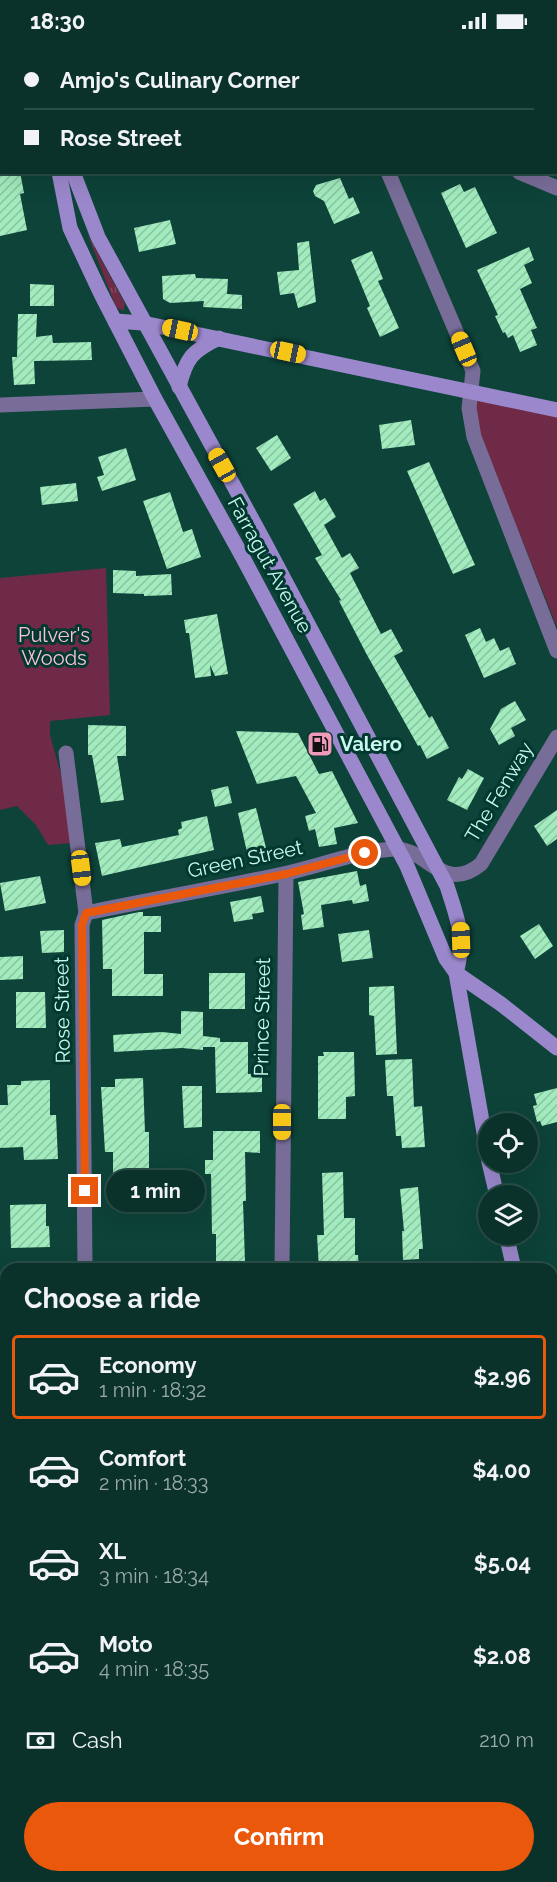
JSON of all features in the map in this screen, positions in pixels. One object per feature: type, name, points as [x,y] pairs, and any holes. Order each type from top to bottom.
[{"type":"main road","name":"Farragut Avenue","points":[[59,174],[70,228],[115,321],[344,749],[404,851],[446,959],[456,973],[501,1004],[557,1048]]},
{"type":"main road","name":"Farragut Avenue","points":[[74,174],[98,237],[266,543],[447,886],[461,928],[462,953],[456,973]]},
{"type":"main road","points":[[115,321],[143,322],[557,410]]},
{"type":"main road","points":[[179,387],[184,367],[191,355],[200,347],[219,338]]},
{"type":"main road","points":[[242,556],[266,543]]},
{"type":"main road","points":[[315,693],[338,680]]},
{"type":"main road","points":[[344,749],[368,737]]},
{"type":"main road","points":[[456,973],[480,1113]]},
{"type":"main road","points":[[509,1245],[513,1263]]},
{"type":"street","points":[[389,174],[473,371],[469,408],[474,437],[557,651]]},
{"type":"street","points":[[524,174],[557,188]]},
{"type":"street","points":[[0,405],[155,399]]},
{"type":"street","name":"The Fenway","points":[[439,871],[465,874],[481,864],[557,737]]},
{"type":"street","name":"Rose Street","points":[[66,753],[86,913],[82,925],[85,1263]]},
{"type":"street","points":[[404,851],[439,871]]},
{"type":"street","name":"Green Street","points":[[86,913],[286,874],[365,853],[404,851]]},
{"type":"street","name":"Prince Street","points":[[282,1263],[286,874]]},
{"type":"green space","points":[[87,233],[125,304],[123,311],[116,307]]},
{"type":"green space","points":[[470,390],[557,410],[557,627],[469,408]]},
{"type":"green space","name":"Pulver's Woods","points":[[106,568],[110,715],[50,721],[50,735],[65,789],[71,843],[48,845],[36,825],[17,806],[0,810],[0,578]]},
{"type":"building","points":[[0,174],[20,174],[24,193],[20,194],[27,230],[0,236]]},
{"type":"building","points":[[340,178],[349,199],[353,197],[360,213],[334,224],[324,201],[315,196],[313,191],[316,185]]},
{"type":"building","points":[[460,184],[464,192],[475,187],[497,233],[466,248],[441,193]]},
{"type":"building","points":[[170,220],[176,244],[139,252],[134,228]]},
{"type":"building","points":[[309,241],[316,302],[298,308],[294,293],[280,295],[277,272],[299,270],[297,243]]},
{"type":"building","points":[[529,247],[534,260],[524,265],[532,283],[520,289],[537,328],[531,330],[537,345],[520,352],[513,335],[508,338],[505,332],[503,333],[495,316],[498,315],[477,270]]},
{"type":"building","points":[[372,251],[383,279],[378,281],[399,328],[380,337],[367,308],[370,306],[351,260]]},
{"type":"building","points":[[195,274],[196,278],[228,279],[227,294],[242,295],[242,309],[203,307],[204,301],[170,303],[163,299],[162,276]]},
{"type":"building","points":[[30,284],[54,285],[54,306],[30,306]]},
{"type":"building","points":[[18,314],[37,314],[36,337],[52,335],[53,343],[91,342],[92,360],[34,361],[35,384],[14,385],[12,357],[17,357]]},
{"type":"building","points":[[411,420],[415,445],[382,449],[379,425]]},
{"type":"building","points":[[277,435],[291,458],[271,471],[256,448]]},
{"type":"building","points":[[126,448],[136,480],[102,491],[97,477],[104,475],[98,457]]},
{"type":"building","points":[[429,462],[475,565],[453,574],[407,471]]},
{"type":"building","points":[[76,483],[78,501],[42,505],[40,487]]},
{"type":"building","points":[[315,491],[320,501],[325,498],[336,517],[324,525],[342,558],[350,553],[359,568],[350,573],[381,634],[391,629],[403,651],[394,656],[429,718],[432,716],[449,748],[427,759],[367,655],[339,601],[341,600],[315,558],[322,555],[293,504]]},
{"type":"building","points":[[170,492],[183,532],[192,529],[201,557],[167,569],[143,501]]},
{"type":"building","points":[[113,570],[136,571],[136,576],[171,574],[172,595],[144,596],[144,594],[113,593]]},
{"type":"building","points":[[217,614],[228,674],[215,676],[210,665],[211,676],[195,678],[189,633],[186,633],[184,620]]},
{"type":"building","points":[[480,628],[486,642],[494,638],[500,651],[509,647],[516,664],[484,678],[465,635]]},
{"type":"building","points":[[515,701],[526,720],[511,728],[515,736],[499,745],[490,729],[501,709]]},
{"type":"building","points":[[88,725],[126,726],[126,756],[117,756],[124,800],[101,803],[92,755],[88,755]]},
{"type":"building","points":[[236,731],[298,733],[319,774],[332,771],[358,823],[334,828],[337,844],[319,847],[315,829],[309,831],[305,816],[316,813],[296,776],[257,784]]},
{"type":"building","points":[[468,769],[484,778],[467,810],[447,800],[459,777],[462,779]]},
{"type":"building","points":[[228,786],[232,803],[215,807],[211,790]]},
{"type":"building","points":[[256,808],[269,860],[250,865],[238,813]]},
{"type":"building","points":[[557,810],[557,839],[547,846],[534,826]]},
{"type":"building","points":[[207,816],[214,850],[102,876],[95,843],[120,839],[122,847],[179,835],[178,830],[182,828],[181,822]]},
{"type":"building","points":[[357,871],[360,886],[366,884],[369,901],[353,904],[352,900],[321,905],[324,927],[303,930],[301,915],[304,914],[298,882]]},
{"type":"building","points":[[40,876],[46,903],[5,911],[0,883]]},
{"type":"building","points":[[261,896],[264,912],[252,914],[253,919],[234,922],[230,902]]},
{"type":"building","points":[[143,912],[143,916],[161,916],[161,932],[144,932],[144,974],[163,974],[163,996],[112,996],[112,969],[103,969],[102,920]]},
{"type":"building","points":[[539,924],[553,946],[535,959],[520,936]]},
{"type":"building","points":[[64,930],[64,952],[42,953],[40,931]]},
{"type":"building","points":[[369,930],[373,958],[342,962],[338,934]]},
{"type":"building","points":[[23,956],[23,979],[0,980],[0,957]]},
{"type":"building","points":[[209,973],[245,973],[245,1009],[209,1009]]},
{"type":"building","points":[[394,986],[397,1054],[376,1055],[374,1016],[369,1015],[369,987]]},
{"type":"building","points":[[16,992],[45,992],[46,1028],[16,1028]]},
{"type":"building","points":[[181,1011],[203,1012],[203,1036],[220,1038],[220,1042],[248,1042],[248,1074],[262,1073],[262,1092],[216,1093],[215,1047],[203,1047],[203,1050],[182,1048],[114,1052],[113,1035],[162,1032],[181,1034]]},
{"type":"building","points":[[323,1052],[354,1052],[355,1096],[346,1097],[346,1119],[318,1119],[318,1056],[324,1056]]},
{"type":"building","points":[[412,1059],[414,1107],[422,1106],[425,1147],[402,1148],[401,1136],[396,1136],[393,1096],[387,1096],[385,1060]]},
{"type":"building","points":[[143,1078],[145,1132],[149,1132],[149,1192],[117,1193],[117,1180],[113,1180],[113,1152],[105,1152],[101,1087],[115,1087],[115,1079]]},
{"type":"building","points":[[50,1080],[50,1115],[56,1115],[58,1159],[24,1160],[23,1147],[0,1148],[0,1105],[8,1105],[7,1085],[21,1085],[21,1081]]},
{"type":"building","points":[[182,1086],[202,1086],[202,1127],[184,1128]]},
{"type":"building","points":[[557,1088],[557,1122],[542,1126],[540,1121],[538,1122],[538,1113],[535,1113],[533,1106],[537,1105],[534,1094]]},
{"type":"building","points":[[213,1131],[260,1131],[260,1153],[245,1152],[246,1201],[243,1201],[245,1262],[216,1262],[216,1234],[212,1234],[211,1174],[205,1174],[205,1160],[213,1160]]},
{"type":"building","points":[[343,1172],[344,1218],[355,1218],[355,1255],[358,1255],[359,1263],[319,1263],[317,1235],[324,1235],[322,1173]]},
{"type":"building","points":[[418,1187],[423,1249],[419,1249],[419,1259],[403,1260],[402,1231],[404,1231],[400,1189]]},
{"type":"building","points":[[46,1204],[46,1226],[49,1226],[50,1247],[11,1248],[10,1205]]},
{"type":"place","name":"Valero","points":[[320,744]]},
{"type":"route","points":[[85,1191],[82,925],[86,913],[286,874],[365,853]]}]
